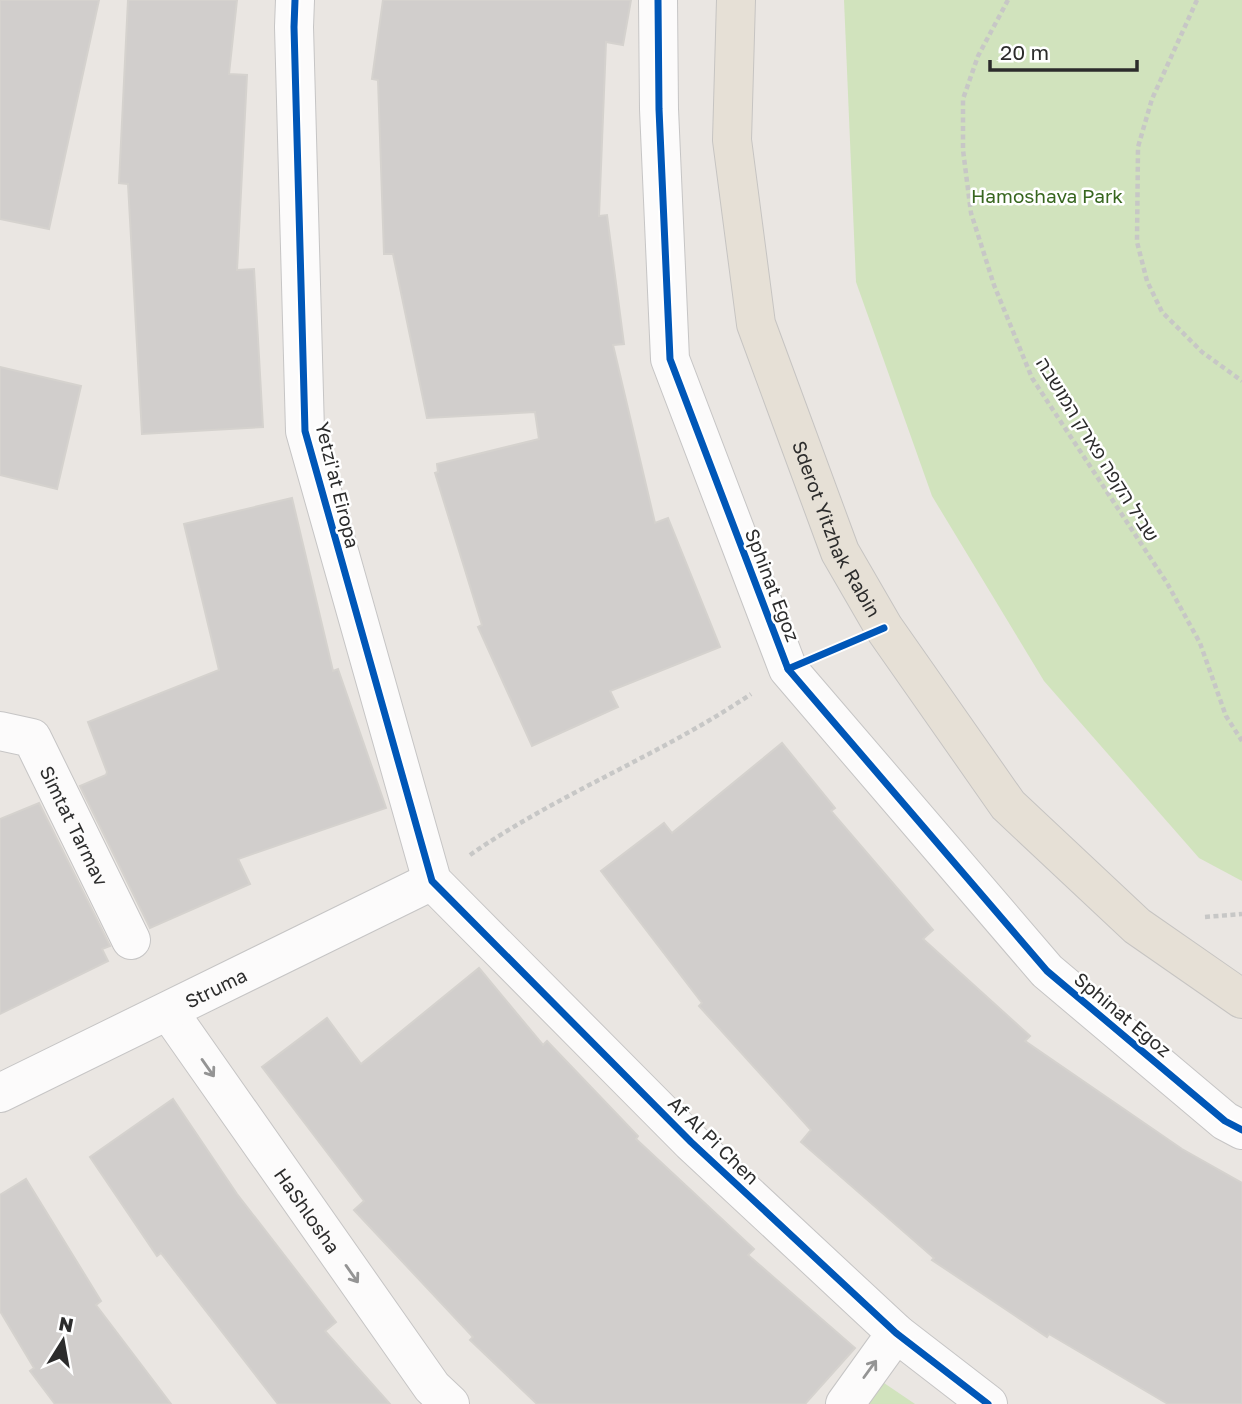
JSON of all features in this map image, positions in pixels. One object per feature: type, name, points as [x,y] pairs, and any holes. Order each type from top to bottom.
[{"type":"main road","name":"Sderot Yitzhak Rabin","points":[[736,0],[732,139],[756,324],[840,552],[884,628],[1008,806],[1137,926],[1242,999]]},
{"type":"street","name":"Yetzi'at Eiropa","points":[[295,0],[305,431],[432,881]]},
{"type":"street","name":"Sphinat Egoz","points":[[658,0],[659,109],[670,359],[788,669],[1047,971],[1225,1121],[1242,1130]]},
{"type":"street","name":"Simtat Tarmav","points":[[0,731],[32,738],[131,940]]},
{"type":"street","name":"Struma","points":[[0,1093],[432,881]]},
{"type":"street","name":"Af Al Pi Chen","points":[[432,881],[691,1142],[896,1333],[988,1404]]},
{"type":"street","name":"HaShlosha","points":[[169,1012],[432,1387],[450,1404]]},
{"type":"street","points":[[845,1404],[896,1333]]},
{"type":"path","points":[[1197,0],[1152,99],[1138,147],[1137,242],[1147,281],[1162,312],[1202,352],[1242,381]]},
{"type":"path","points":[[432,881],[510,826],[740,702]]},
{"type":"green space","name":"Hamoshava Park","points":[[844,0],[1242,0],[1242,881],[1199,858],[1044,681],[932,496],[856,282]]},
{"type":"green space","points":[[884,1383],[915,1404],[869,1404]]},
{"type":"building","points":[[0,0],[99,0],[49,229],[0,219]]},
{"type":"building","points":[[128,0],[237,0],[229,74],[247,75],[237,270],[254,269],[263,427],[142,434],[128,184],[119,183]]},
{"type":"building","points":[[383,0],[631,0],[623,45],[606,42],[599,216],[607,215],[624,344],[613,345],[655,523],[668,518],[720,647],[610,691],[618,707],[532,746],[478,627],[482,625],[435,473],[438,472],[437,464],[539,439],[535,412],[427,418],[393,254],[384,254],[378,80],[372,79]]},
{"type":"building","points":[[0,367],[81,386],[57,489],[0,475]]},
{"type":"building","points":[[292,498],[333,671],[338,669],[386,808],[238,859],[250,884],[150,928],[80,786],[106,775],[107,772],[88,722],[219,670],[184,524]]},
{"type":"building","points":[[782,743],[835,808],[831,811],[933,930],[923,939],[1030,1036],[1025,1041],[1182,1149],[1242,1183],[1242,1404],[1168,1404],[1049,1334],[1047,1337],[932,1260],[934,1258],[801,1142],[811,1130],[699,1006],[702,1003],[601,871],[664,823],[672,833]]},
{"type":"building","points":[[39,803],[110,946],[102,949],[108,961],[0,1014],[0,819]]},
{"type":"building","points":[[479,968],[543,1045],[547,1041],[638,1136],[636,1139],[754,1249],[748,1255],[855,1348],[805,1404],[537,1404],[470,1340],[473,1337],[354,1210],[364,1201],[262,1067],[327,1018],[361,1064]]},
{"type":"building","points":[[173,1099],[237,1194],[336,1322],[325,1331],[390,1404],[278,1404],[161,1253],[157,1256],[90,1157]]},
{"type":"building","points":[[26,1179],[101,1301],[96,1305],[171,1404],[55,1404],[30,1371],[34,1368],[0,1311],[0,1195]]},
{"type":"cycle path","points":[[295,0],[305,431],[432,881],[691,1142],[896,1333],[988,1404]]},
{"type":"cycle path","points":[[658,0],[659,109],[670,359],[788,669],[1047,971],[1225,1121],[1242,1130]]},
{"type":"cycle path","points":[[788,669],[884,628]]}]
